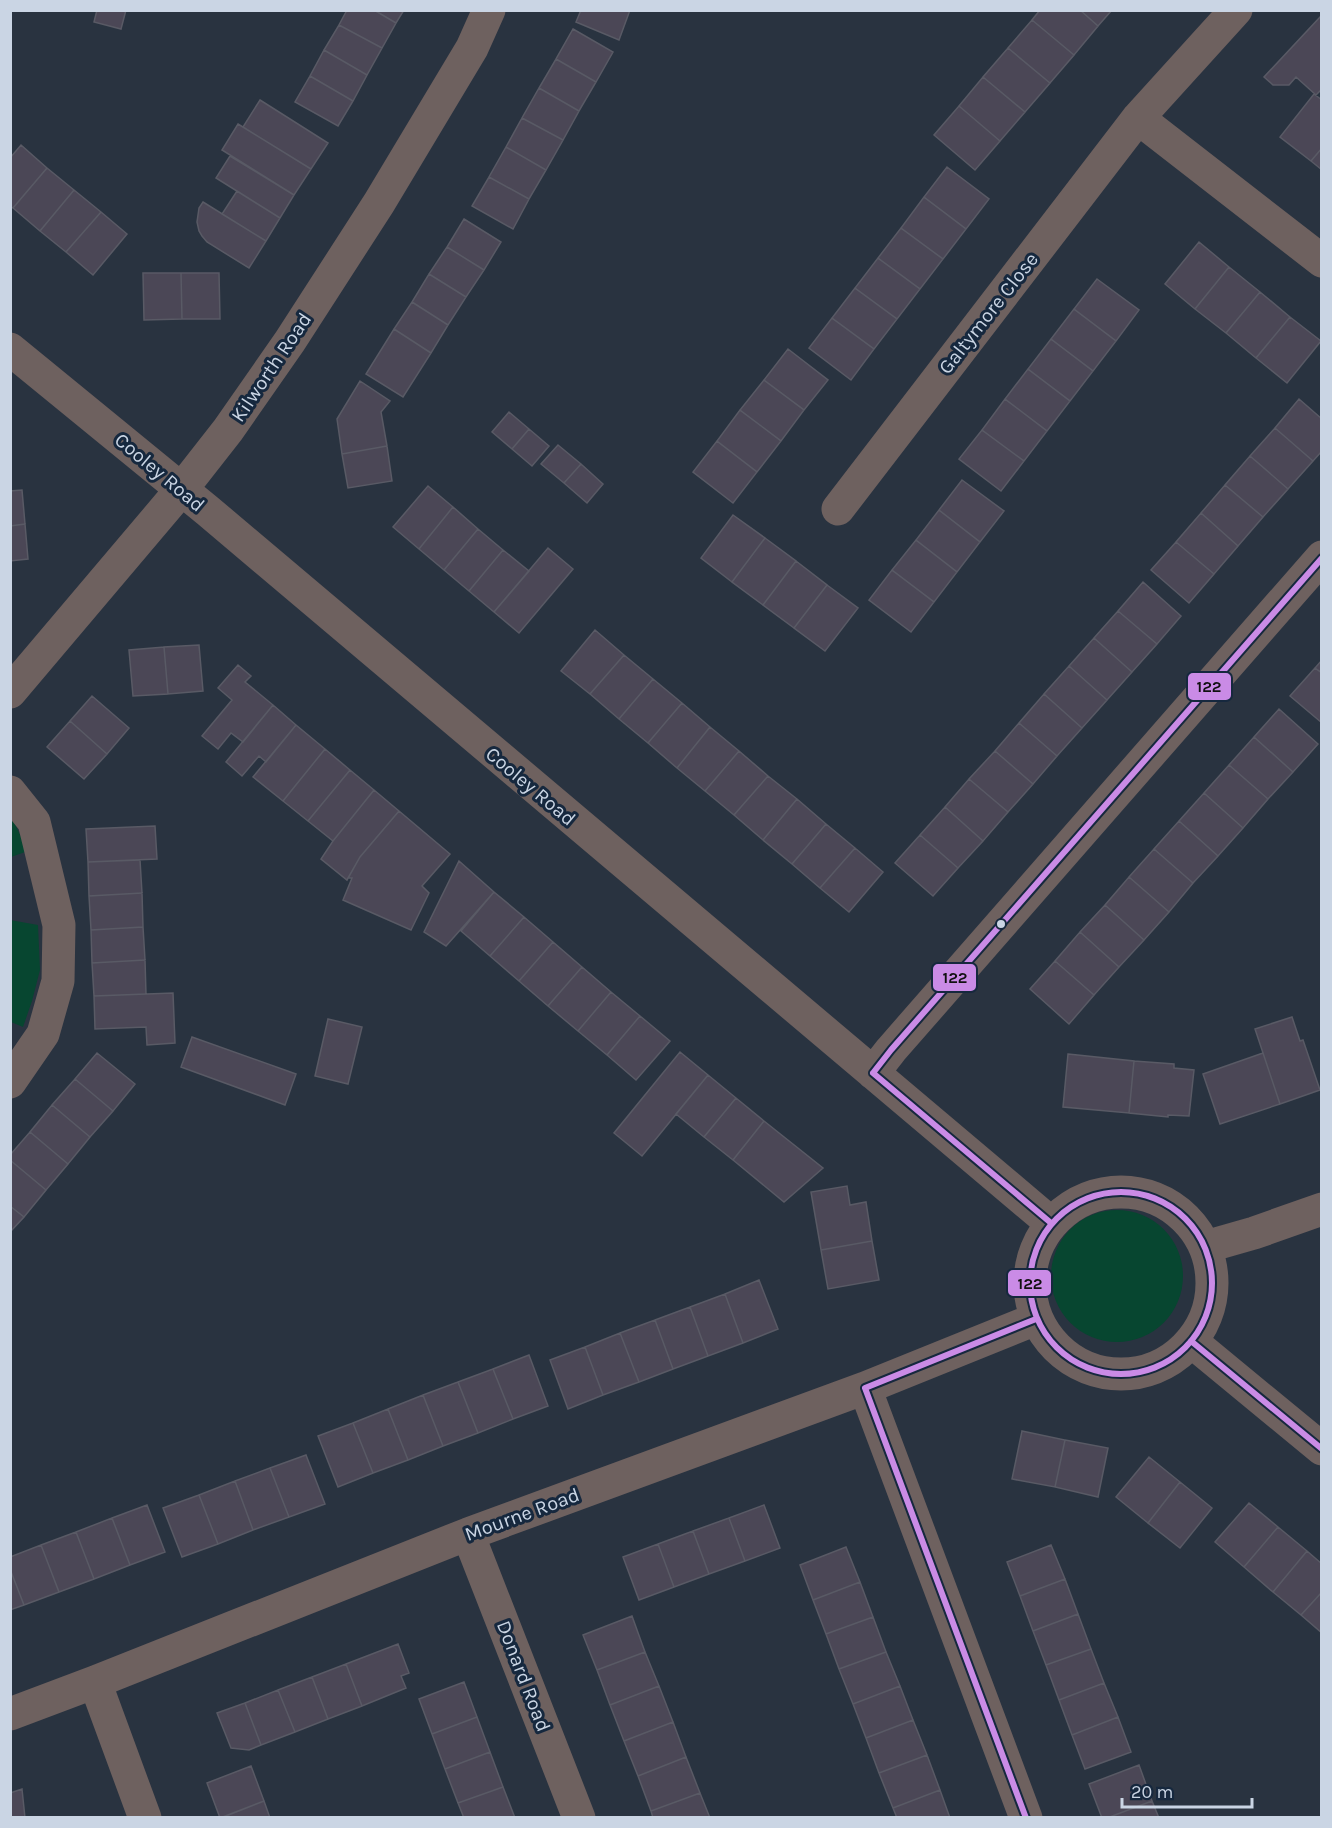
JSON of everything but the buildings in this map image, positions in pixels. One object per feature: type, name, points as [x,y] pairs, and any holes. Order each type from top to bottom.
[{"type":"street","name":"Kilworth Road","points":[[10,692],[181,490],[228,430],[290,341],[360,233],[472,48],[489,10]]},
{"type":"street","name":"Galtymore Close","points":[[838,508],[1138,118],[1236,10]]},
{"type":"street","points":[[1138,118],[1322,261]]},
{"type":"street","name":"Cooley Road","points":[[10,349],[181,490],[1051,1223]]},
{"type":"street","points":[[873,1073],[1322,557]]},
{"type":"street","points":[[10,792],[34,822],[59,925],[58,981],[43,1034],[10,1082]]},
{"type":"street","points":[[1124,1191],[1145,1194],[1164,1202],[1196,1229],[1211,1262],[1213,1278],[1209,1307],[1202,1325],[1179,1354],[1150,1370],[1133,1374],[1116,1374],[1083,1366],[1068,1358],[1050,1340],[1036,1319],[1030,1294],[1030,1269],[1037,1244],[1051,1223],[1066,1209],[1084,1199],[1104,1193],[1124,1191]]},
{"type":"street","points":[[1205,1247],[1254,1233],[1322,1209]]},
{"type":"street","name":"Mourne Road","points":[[10,1714],[468,1534],[865,1388],[1036,1319]]},
{"type":"street","points":[[1191,1341],[1322,1449]]},
{"type":"street","points":[[865,1388],[1026,1818]]},
{"type":"street","name":"Donard Road","points":[[468,1534],[579,1818]]},
{"type":"street","points":[[95,1682],[145,1818]]},
{"type":"green space","points":[[10,814],[28,851],[11,857],[10,857]]},
{"type":"green space","points":[[10,920],[38,925],[40,970],[23,1027],[11,1022]]},
{"type":"green space","points":[[1117,1210],[1142,1215],[1163,1230],[1178,1251],[1183,1276],[1178,1301],[1163,1322],[1142,1337],[1117,1342],[1092,1337],[1071,1322],[1056,1301],[1051,1276],[1056,1251],[1071,1230],[1092,1215]]},
{"type":"transit line","name":"122","points":[[873,1073],[1322,558]]},
{"type":"transit line","name":"122","points":[[873,1073],[1051,1223]]},
{"type":"transit line","name":"122","points":[[1121,1192],[1139,1193],[1156,1199],[1172,1207],[1186,1218],[1197,1232],[1205,1248],[1211,1265],[1212,1283],[1211,1301],[1205,1318],[1197,1334],[1186,1348],[1172,1359],[1156,1367],[1139,1373],[1121,1374],[1103,1373],[1086,1367],[1070,1359],[1056,1348],[1045,1334],[1037,1318],[1031,1301],[1030,1283],[1031,1265],[1037,1248],[1045,1232],[1056,1218],[1070,1207],[1086,1199],[1103,1193],[1121,1192]]},
{"type":"transit line","name":"122","points":[[1026,1818],[865,1388],[1036,1319]]},
{"type":"transit line","name":"122","points":[[1191,1341],[1322,1449]]}]
